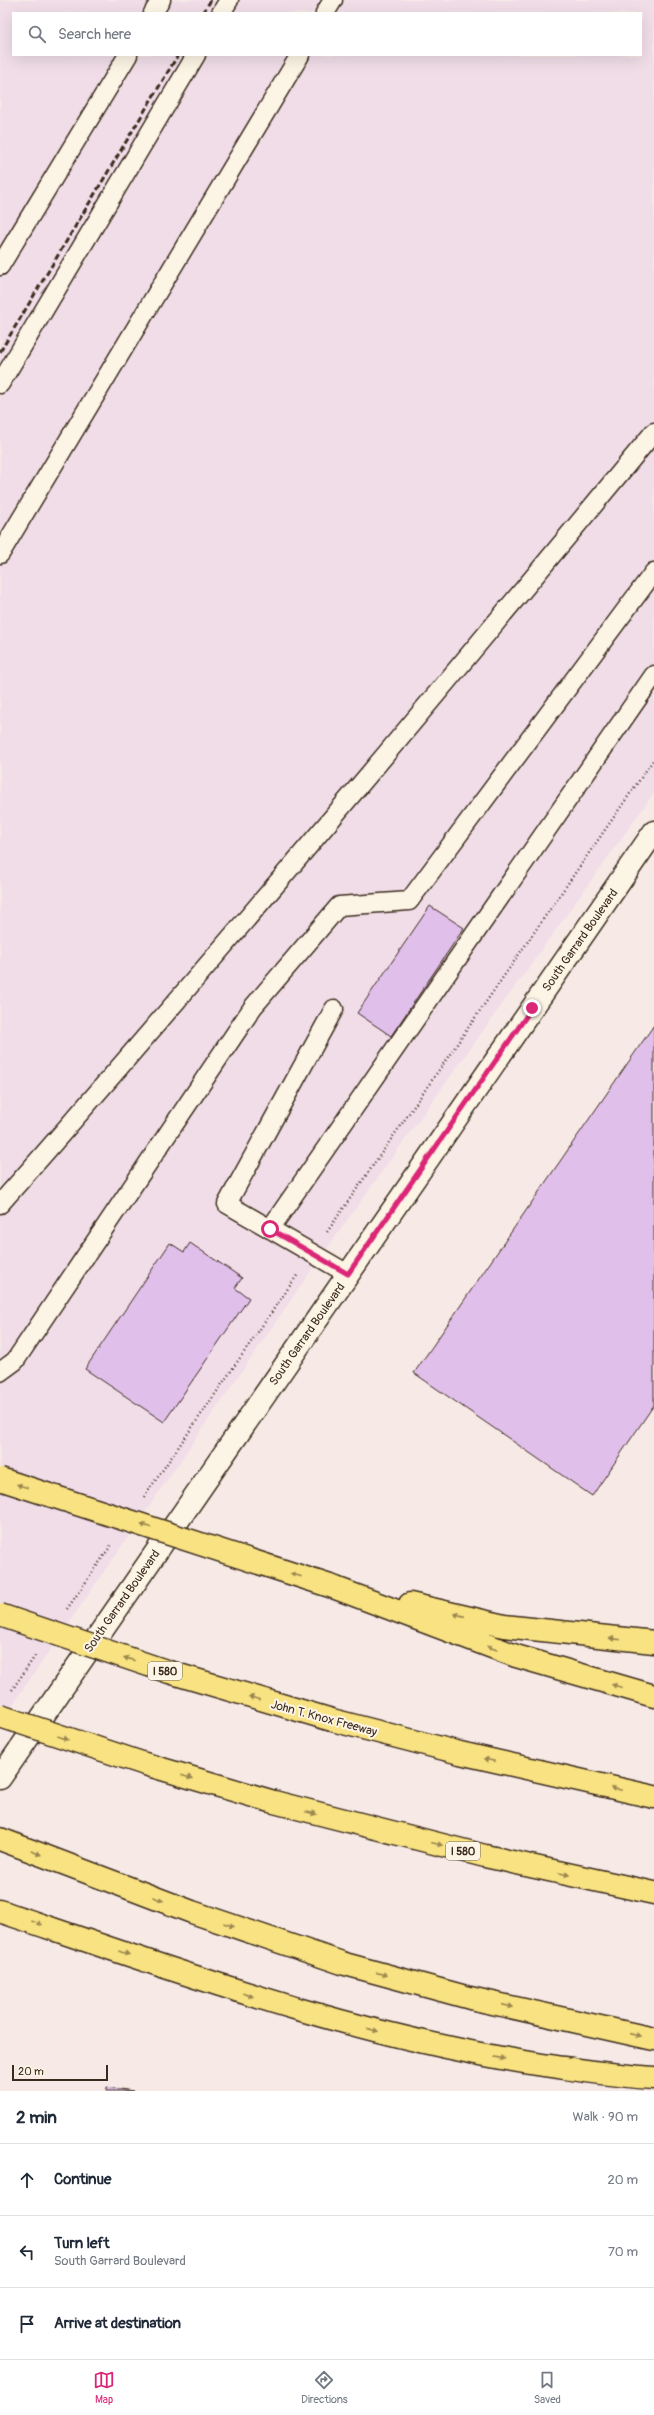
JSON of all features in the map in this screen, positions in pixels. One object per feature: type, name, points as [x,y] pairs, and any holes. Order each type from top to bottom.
[{"type":"highway","points":[[0,1478],[333,1587],[516,1656],[654,1696]]},
{"type":"highway","points":[[333,1587],[504,1626],[654,1642]]},
{"type":"highway","name":"John T. Knox Freeway","points":[[0,1616],[169,1672],[332,1720],[460,1753],[654,1797]]},
{"type":"highway","name":"I 580","points":[[0,1716],[144,1764],[274,1802],[485,1856],[654,1893]]},
{"type":"highway","points":[[0,1839],[192,1912],[345,1964],[470,1998],[654,2039]]},
{"type":"highway","points":[[0,1911],[279,2005],[399,2037],[503,2059],[619,2076],[654,2078]]},
{"type":"street","name":"South Garrard Boulevard","points":[[0,1778],[654,832]]},
{"type":"lane","points":[[154,12],[161,0]]},
{"type":"lane","points":[[222,12],[229,0]]},
{"type":"lane","points":[[326,12],[333,0]]},
{"type":"lane","points":[[0,266],[127,56]]},
{"type":"lane","points":[[0,384],[195,56]]},
{"type":"lane","points":[[0,554],[299,56]]},
{"type":"lane","points":[[0,1204],[96,1095],[398,740],[654,432]]},
{"type":"lane","points":[[0,1372],[7,1358],[253,1007],[339,906],[409,901],[654,572]]},
{"type":"lane","points":[[270,1229],[654,675]]},
{"type":"lane","points":[[334,1009],[227,1204],[348,1274]]},
{"type":"shaded area","points":[[0,0],[654,0],[654,793],[315,1265],[0,1723]]},
{"type":"building","points":[[430,906],[464,928],[391,1036],[357,1013]]},
{"type":"building","points":[[654,1025],[654,1405],[592,1496],[414,1373]]},
{"type":"building","points":[[170,1243],[184,1252],[190,1243],[242,1278],[235,1288],[249,1298],[164,1422],[85,1369]]},
{"type":"building","points":[[107,2087],[133,2091],[107,2091]]},
{"type":"railway","points":[[204,12],[211,0]]},
{"type":"railway","points":[[0,352],[177,56]]},
{"type":"route","points":[[270,1229],[348,1274],[532,1008]]}]
